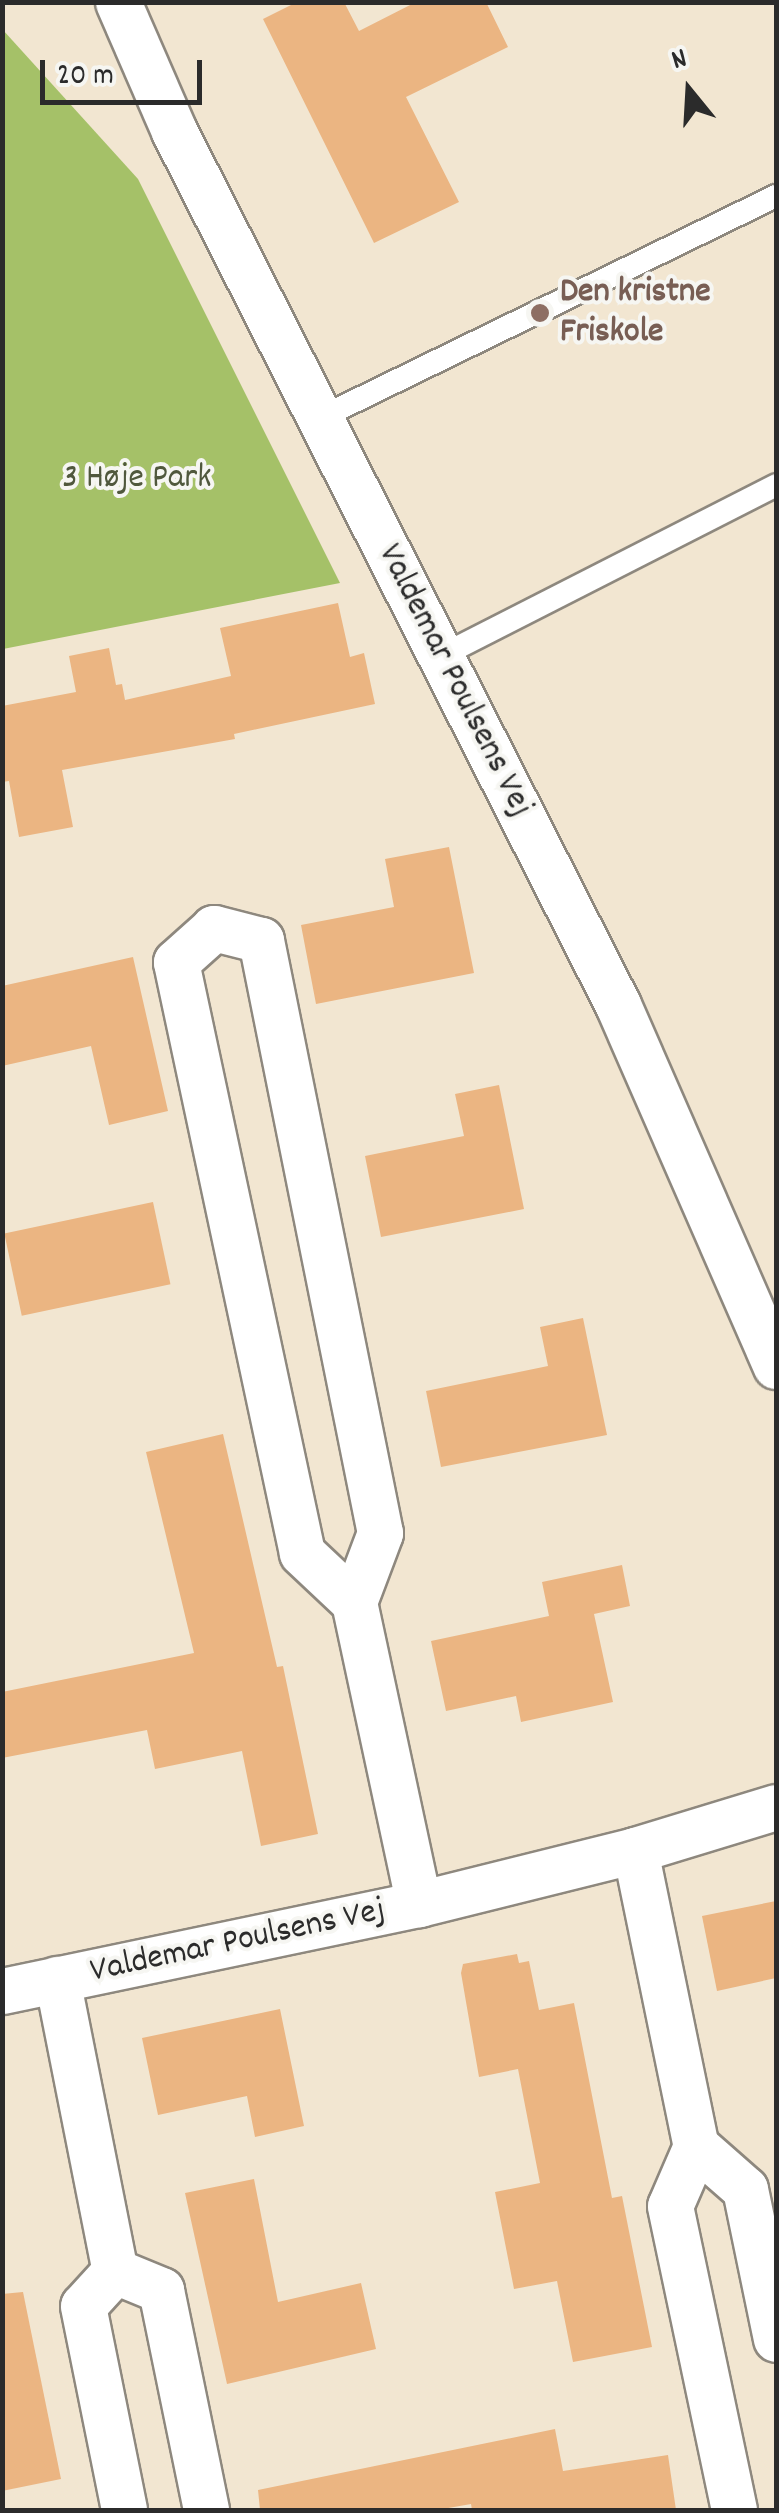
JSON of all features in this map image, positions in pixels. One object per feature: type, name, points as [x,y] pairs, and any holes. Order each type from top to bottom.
[{"type":"street","name":"Valdemar Poulsens Vej","points":[[118,2],[174,132],[618,1005],[776,1366]]},
{"type":"street","points":[[214,928],[261,940],[380,1533],[354,1602],[302,1552],[176,962],[214,928]]},
{"type":"street","name":"Valdemar Poulsens Vej","points":[[354,1602],[419,1904]]},
{"type":"street","name":"Valdemar Poulsens Vej","points":[[2,1991],[419,1904],[636,1850],[776,1807]]},
{"type":"street","points":[[636,1850],[696,2146],[670,2206],[734,2510]]},
{"type":"street","name":"Valdemar Poulsens Vej","points":[[56,1980],[115,2271]]},
{"type":"street","points":[[696,2146],[745,2189],[776,2339]]},
{"type":"street","points":[[124,2510],[83,2306],[115,2271],[160,2290],[206,2510]]},
{"type":"lane","points":[[320,418],[776,196]]},
{"type":"lane","points":[[441,656],[776,485]]},
{"type":"green space","name":"3 Høje Park","points":[[3,30],[138,179],[340,583],[3,649]]},
{"type":"building","points":[[297,2],[344,2],[359,31],[416,2],[486,2],[508,47],[406,97],[459,202],[374,243],[263,19]]},
{"type":"building","points":[[338,603],[350,657],[364,653],[375,704],[234,734],[235,739],[62,770],[73,827],[19,837],[9,781],[2,782],[2,706],[76,692],[69,656],[109,648],[116,685],[122,684],[125,700],[231,676],[220,628]]},
{"type":"building","points":[[449,847],[474,973],[316,1004],[301,925],[394,907],[385,859]]},
{"type":"building","points":[[133,957],[168,1111],[109,1125],[91,1046],[2,1066],[2,986]]},
{"type":"building","points":[[499,1085],[524,1209],[381,1237],[365,1156],[464,1136],[455,1094]]},
{"type":"building","points":[[153,1202],[170,1284],[22,1316],[4,1234]]},
{"type":"building","points":[[583,1318],[607,1435],[441,1467],[426,1391],[548,1366],[540,1327]]},
{"type":"building","points":[[223,1434],[277,1667],[283,1666],[318,1834],[261,1846],[242,1751],[155,1769],[147,1730],[2,1758],[2,1692],[194,1653],[146,1452]]},
{"type":"building","points":[[622,1565],[630,1606],[594,1614],[613,1702],[521,1722],[516,1696],[446,1711],[431,1641],[549,1616],[542,1582]]},
{"type":"building","points":[[776,1901],[776,1978],[717,1991],[702,1916]]},
{"type":"building","points":[[517,1954],[519,1963],[529,1961],[539,2010],[574,2003],[612,2198],[622,2196],[652,2347],[573,2362],[557,2281],[514,2289],[495,2192],[540,2183],[518,2069],[479,2077],[461,1973],[463,1964]]},
{"type":"building","points":[[280,2009],[304,2126],[255,2137],[247,2096],[158,2115],[142,2038]]},
{"type":"building","points":[[254,2179],[278,2302],[361,2283],[376,2349],[227,2384],[185,2193]]},
{"type":"building","points":[[23,2292],[61,2479],[2,2491],[2,2294]]},
{"type":"building","points":[[555,2429],[563,2471],[668,2455],[676,2510],[472,2510],[471,2504],[437,2510],[260,2510],[258,2490]]},
{"type":"place","name":"Den kristne Friskole","points":[[540,313]]}]
